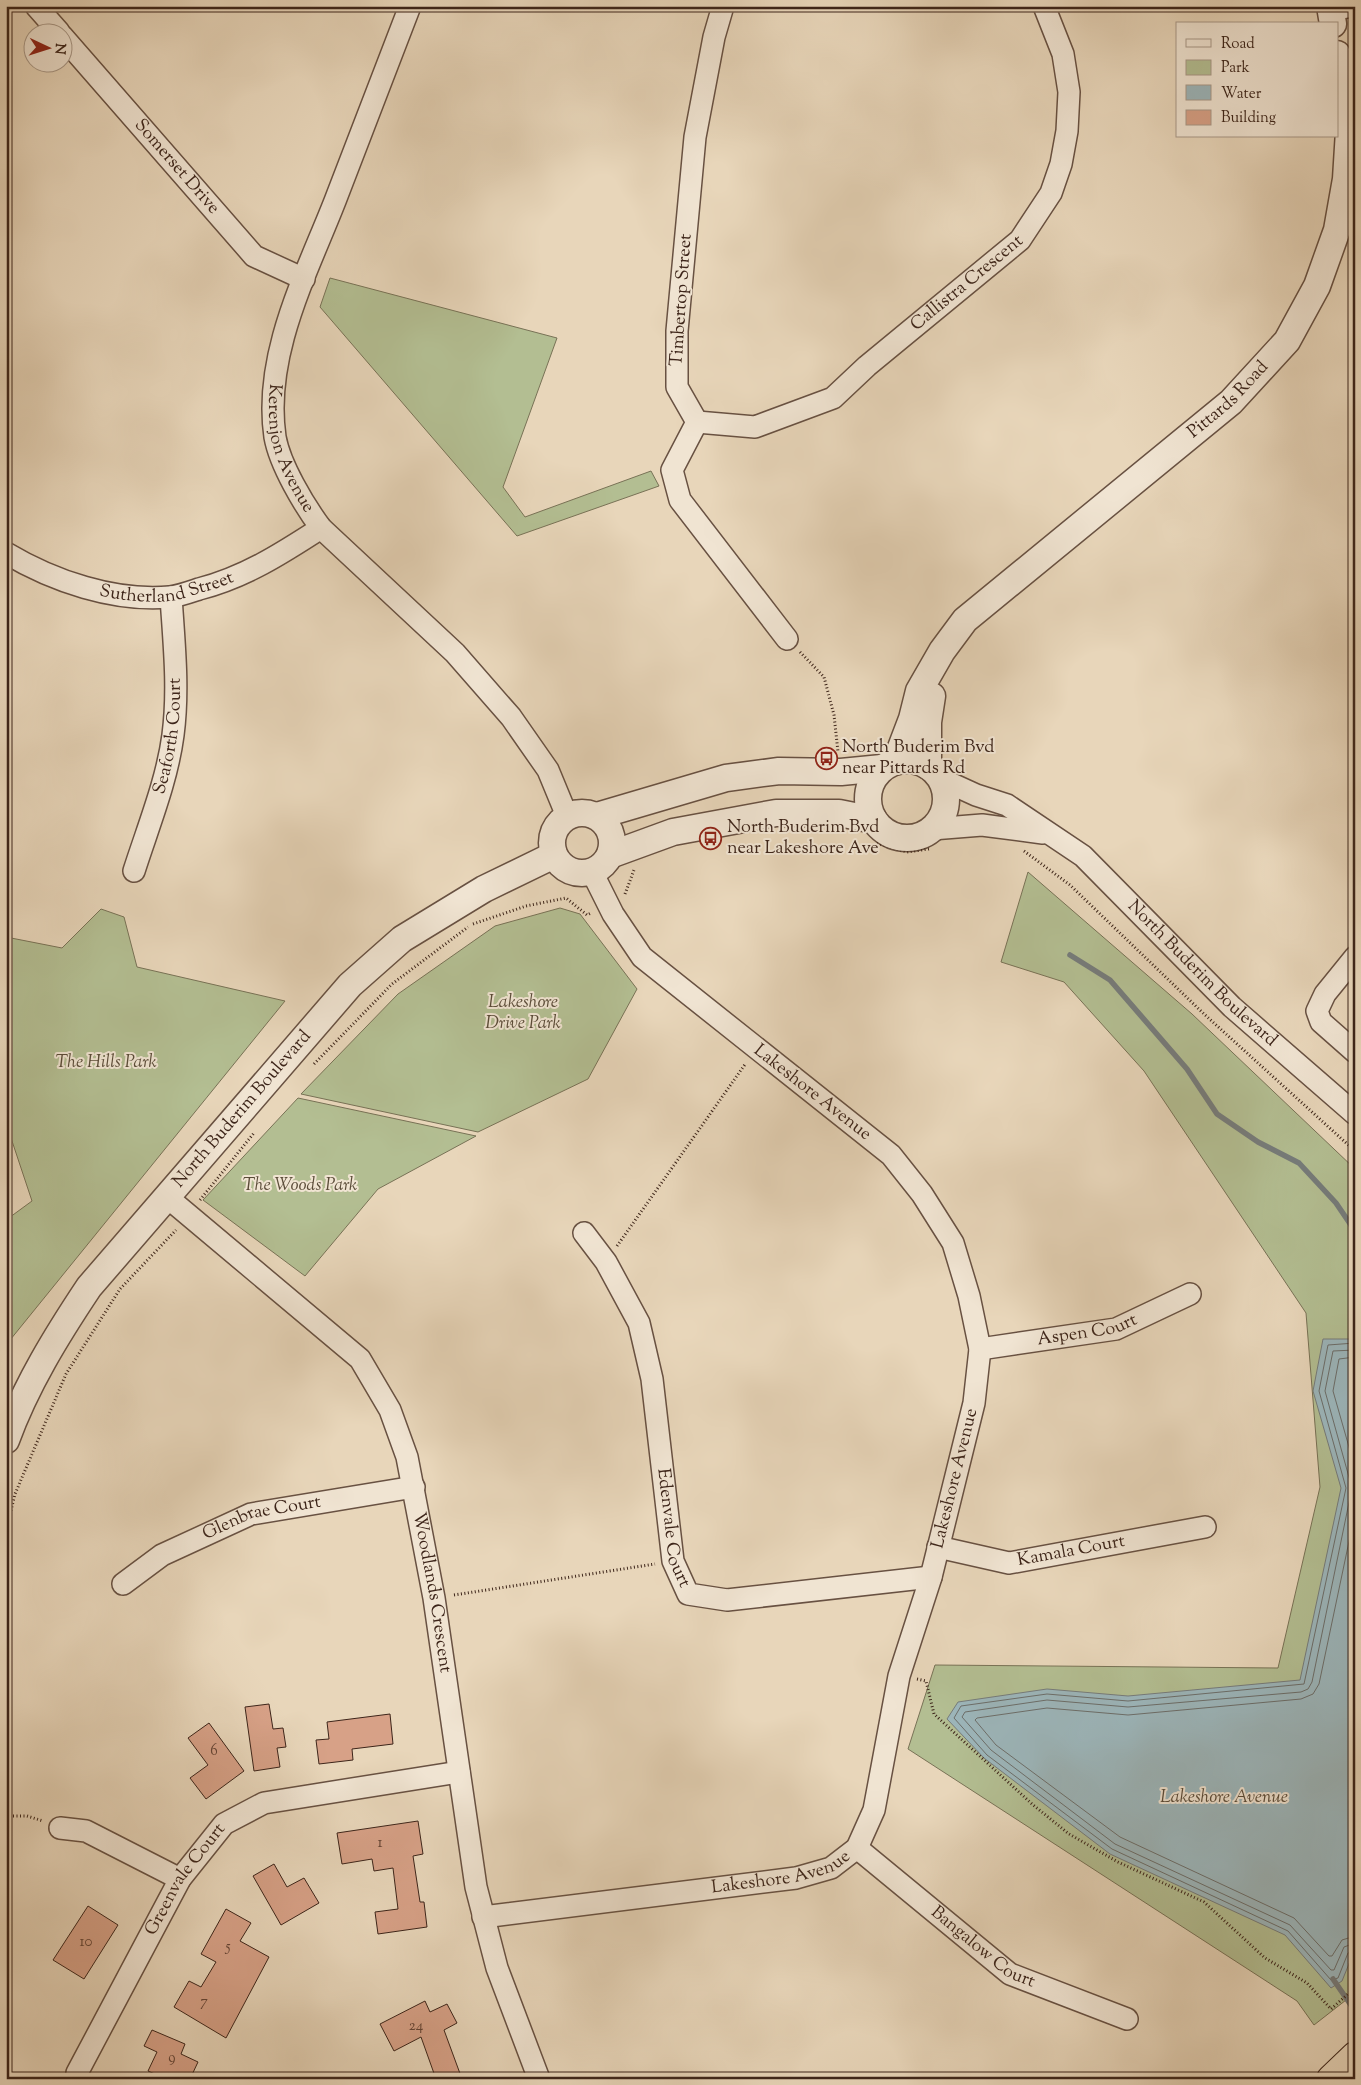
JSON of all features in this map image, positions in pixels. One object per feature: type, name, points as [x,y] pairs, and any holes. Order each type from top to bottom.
[{"type":"highway","points":[[1331,2079],[1355,2056]]},
{"type":"street","points":[[36,6],[50,22]]},
{"type":"street","name":"Kerenjon Avenue","points":[[410,6],[304,279],[279,355],[272,393],[275,438],[290,475],[307,508],[321,528],[455,653],[511,717],[548,770],[567,816]]},
{"type":"street","name":"Timbertop Street","points":[[697,422],[677,387],[678,331],[695,137],[714,37],[723,6]]},
{"type":"street","name":"Callistra Crescent","points":[[697,422],[755,427],[834,398],[867,366],[1020,240],[1051,193],[1061,164],[1067,131],[1069,92],[1063,54],[1044,6]]},
{"type":"street","name":"Somerset Drive","points":[[72,47],[254,256],[304,279]]},
{"type":"street","name":"Pittards Road","points":[[889,765],[912,719],[919,691],[942,651],[964,620],[1230,402],[1287,341],[1346,231],[1346,179],[1349,131],[1338,60]]},
{"type":"street","points":[[697,422],[672,470],[680,500],[787,639]]},
{"type":"street","name":"Sutherland Street","points":[[6,553],[32,568],[61,580],[119,594],[144,597],[171,597],[235,578],[272,561],[321,528]]},
{"type":"street","name":"Seaforth Court","points":[[134,871],[167,765],[173,735],[176,662],[171,597]]},
{"type":"street","name":"Pittards Road","points":[[934,773],[928,722],[942,651]]},
{"type":"street","points":[[918,761],[934,773],[946,792],[946,806],[933,838],[923,835],[901,838],[885,832],[872,830],[839,813],[776,814],[673,832],[583,873],[566,869],[554,855],[552,847],[555,829],[567,816],[577,812],[597,816],[726,778],[779,771],[841,772],[918,761]]},
{"type":"street","points":[[872,830],[867,798],[870,787],[889,765]]},
{"type":"street","name":"North Buderim Boulevard","points":[[934,773],[976,795],[1007,805],[1083,856],[1232,1007],[1355,1114]]},
{"type":"street","points":[[597,816],[609,829],[612,838],[601,864]]},
{"type":"street","name":"North Buderim Boulevard","points":[[933,838],[982,825],[1048,834]]},
{"type":"street","name":"North Buderim Boulevard","points":[[6,1440],[25,1396],[56,1336],[89,1288],[350,985],[402,939],[484,890],[554,855]]},
{"type":"street","name":"Lakeshore Avenue","points":[[483,1917],[796,1878],[831,1868],[857,1848],[874,1810],[899,1676],[931,1577],[974,1403],[980,1349],[969,1296],[953,1243],[922,1194],[891,1155],[642,957],[609,905],[601,864]]},
{"type":"street","points":[[1355,957],[1325,994],[1317,1010],[1321,1022],[1355,1052]]},
{"type":"street","name":"Woodlands Crescent","points":[[167,1197],[360,1359],[390,1410],[407,1458],[414,1487],[434,1598],[476,1887],[497,1968],[538,2079]]},
{"type":"street","name":"Edenvale Court","points":[[584,1232],[606,1262],[639,1323],[652,1379],[673,1561],[688,1594],[727,1600],[931,1577]]},
{"type":"street","name":"Aspen Court","points":[[980,1349],[1116,1329],[1190,1294]]},
{"type":"street","name":"Glenbrae Court","points":[[123,1584],[162,1555],[251,1514],[414,1487]]},
{"type":"street","name":"Kamala Court","points":[[938,1547],[1009,1563],[1205,1527]]},
{"type":"street","name":"Greenvale Court","points":[[77,2073],[180,1879],[224,1824],[264,1803],[460,1772]]},
{"type":"street","points":[[60,1828],[86,1831],[180,1879]]},
{"type":"street","name":"Bangalow Court","points":[[857,1848],[1010,1974],[1127,2019]]},
{"type":"path","points":[[787,639],[824,677],[834,715],[838,752]]},
{"type":"path","points":[[872,830],[908,852],[933,838]]},
{"type":"path","points":[[1023,850],[1070,884],[1204,1014],[1355,1151]]},
{"type":"path","points":[[310,1068],[392,984],[472,924],[526,906],[566,898],[587,915],[609,905],[626,894],[634,870],[642,864]]},
{"type":"path","points":[[606,1262],[756,1048]]},
{"type":"path","points":[[6,1531],[15,1494],[66,1374],[120,1289],[189,1214],[260,1126]]},
{"type":"path","points":[[434,1598],[673,1561]]},
{"type":"path","points":[[899,1676],[926,1681],[934,1714],[1032,1804],[1069,1834],[1118,1862],[1204,1902],[1266,1958],[1308,1983],[1331,2008],[1355,1988]]},
{"type":"path","points":[[6,1816],[27,1816],[60,1828]]},
{"type":"green space","points":[[330,278],[557,338],[503,487],[525,517],[651,471],[659,486],[517,536],[320,307]]},
{"type":"green space","name":"Lakeshore Avenue","points":[[1028,872],[1192,1014],[1355,1169],[1355,1993],[1314,2025],[1297,2001],[908,1749],[935,1665],[1278,1668],[1320,1487],[1306,1313],[1144,1071],[1064,982],[1001,962]]},
{"type":"green space","name":"Lakeshore Drive Park","points":[[560,908],[580,914],[637,989],[588,1079],[478,1132],[301,1094],[398,994],[495,926]]},
{"type":"green space","name":"The Hills Park","points":[[101,909],[124,917],[137,967],[285,1001],[6,1345],[6,1220],[32,1201],[6,1123],[6,937],[62,948]]},
{"type":"green space","name":"The Woods Park","points":[[298,1098],[476,1136],[378,1189],[305,1276],[203,1200]]},
{"type":"water","points":[[1323,1339],[1355,1339],[1355,1949],[1342,1981],[1331,1988],[1285,1935],[1110,1854],[984,1758],[947,1719],[958,1702],[1047,1689],[1128,1696],[1300,1680],[1341,1488],[1313,1391]]},
{"type":"building","points":[[269,1704],[273,1729],[283,1728],[286,1747],[277,1748],[280,1767],[254,1771],[245,1707]]},
{"type":"building","points":[[390,1714],[393,1744],[352,1749],[353,1760],[319,1764],[316,1740],[329,1739],[327,1722]]},
{"type":"building","points":[[209,1723],[244,1771],[206,1799],[190,1778],[208,1765],[188,1738]]},
{"type":"building","points":[[418,1821],[423,1854],[413,1856],[420,1902],[424,1902],[427,1927],[378,1934],[375,1912],[398,1909],[393,1868],[374,1871],[372,1859],[342,1864],[337,1833]]},
{"type":"building","points":[[274,1864],[287,1887],[304,1878],[319,1903],[281,1925],[253,1876]]},
{"type":"building","points":[[88,1906],[118,1925],[84,1979],[53,1960]]},
{"type":"building","points":[[226,1909],[251,1923],[240,1941],[269,1957],[226,2038],[174,2007],[189,1981],[201,1987],[216,1962],[201,1954]]},
{"type":"building","points":[[425,2001],[430,2012],[447,2004],[457,2023],[444,2030],[462,2079],[436,2079],[421,2037],[394,2051],[380,2024]]},
{"type":"building","points":[[152,2030],[185,2044],[181,2054],[198,2062],[190,2079],[166,2079],[148,2071],[157,2052],[144,2046]]},
{"type":"waterway","points":[[1070,955],[1110,980],[1187,1069],[1217,1114],[1258,1142],[1299,1163],[1336,1203],[1355,1231]]},
{"type":"waterway","points":[[1333,1979],[1355,2011]]},
{"type":"place","name":"North Buderim Bvd near Pittards Rd","points":[[826,758]]},
{"type":"place","name":"North Buderim Bvd near Lakeshore Ave","points":[[711,838]]}]
